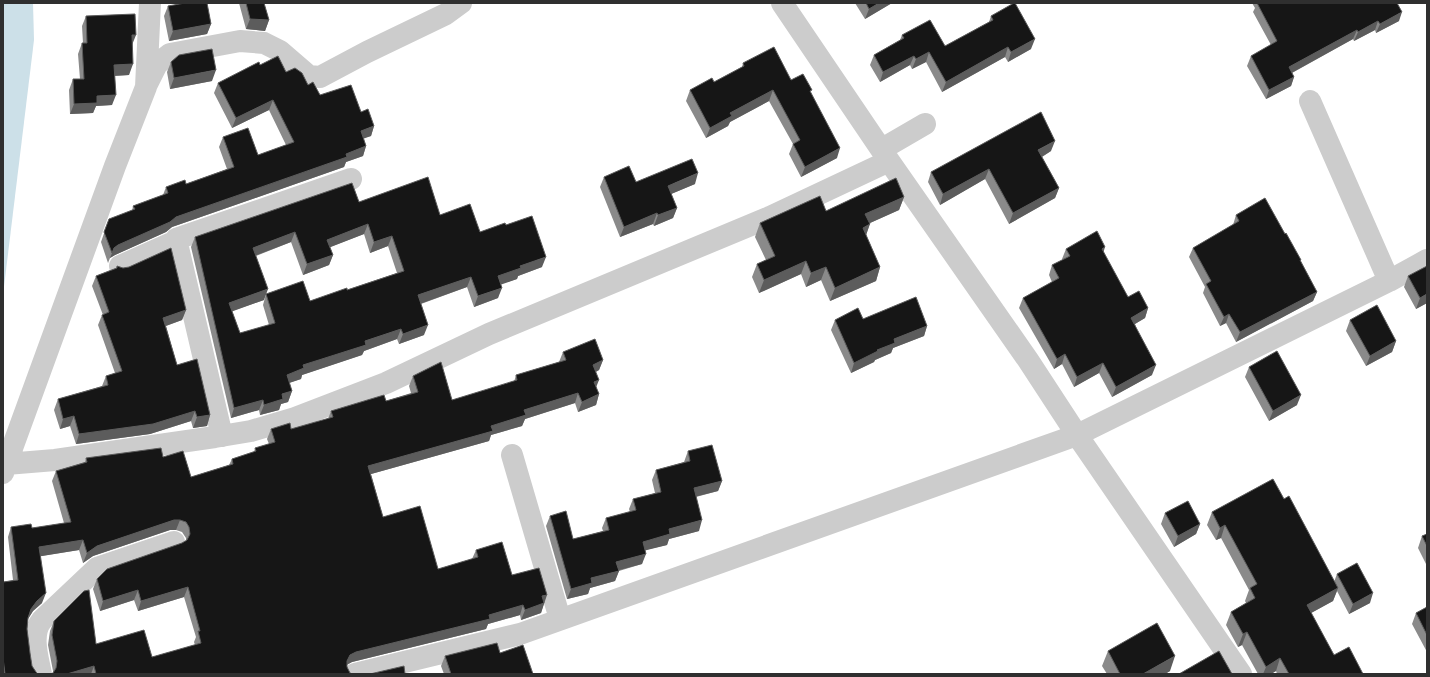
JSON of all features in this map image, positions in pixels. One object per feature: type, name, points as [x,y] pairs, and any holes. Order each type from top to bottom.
[{"type":"street","points":[[146,87],[150,3]]},
{"type":"street","points":[[461,3],[446,14],[367,52],[320,77],[309,76],[280,51],[264,43],[240,41],[170,54],[157,64],[146,87],[112,174],[5,468],[222,436],[251,431],[295,418],[386,383],[489,334],[770,217],[886,155],[925,124]]},
{"type":"street","points":[[782,3],[1242,674]]},
{"type":"street","points":[[1310,101],[1389,281]]},
{"type":"street","points":[[120,266],[176,241],[178,237],[351,179]]},
{"type":"street","points":[[176,241],[222,436]]},
{"type":"street","points":[[355,674],[520,634],[1077,435],[1389,281],[1427,260]]},
{"type":"street","points":[[512,455],[560,619]]},
{"type":"street","points":[[41,674],[36,649],[36,636],[37,628],[42,620],[97,568],[174,542]]},
{"type":"shaded area","points":[[3,3],[33,3],[34,40],[3,295]]},
{"type":"building","points":[[185,3],[207,3],[211,24],[173,31],[168,6]]},
{"type":"building","points":[[246,3],[264,3],[269,20],[250,19]]},
{"type":"building","points":[[866,3],[879,3],[869,9]]},
{"type":"building","points":[[1014,3],[1035,39],[1011,52],[1008,47],[946,82],[929,52],[916,59],[914,56],[883,72],[874,55],[904,38],[902,35],[930,20],[945,46],[993,20],[991,16]]},
{"type":"building","points":[[1257,3],[1397,3],[1402,12],[1380,24],[1378,21],[1358,32],[1357,30],[1289,67],[1294,77],[1269,90],[1251,56],[1277,41]]},
{"type":"building","points":[[135,14],[136,35],[132,35],[133,64],[114,65],[116,95],[97,96],[97,103],[74,104],[73,79],[84,79],[82,43],[87,43],[86,16]]},
{"type":"building","points":[[774,47],[791,80],[803,74],[812,90],[810,91],[840,148],[805,167],[793,144],[800,140],[773,90],[730,113],[732,116],[710,128],[690,90],[712,78],[714,82],[744,66],[743,63]]},
{"type":"building","points":[[212,49],[216,70],[174,78],[171,62],[179,55]]},
{"type":"building","points":[[278,56],[286,72],[295,68],[302,73],[308,85],[313,82],[320,95],[351,85],[361,112],[368,109],[374,126],[361,131],[366,146],[346,154],[347,157],[176,217],[170,222],[118,245],[114,248],[112,253],[104,232],[109,219],[135,209],[133,206],[168,193],[166,187],[185,180],[186,184],[234,167],[223,137],[248,128],[258,155],[294,142],[273,100],[236,118],[218,83],[259,62],[260,65]]},
{"type":"building","points":[[1041,112],[1055,141],[1038,150],[1059,188],[1013,213],[989,169],[943,194],[931,172]]},
{"type":"building","points":[[692,159],[698,173],[668,186],[677,208],[658,215],[657,213],[624,227],[604,177],[629,166],[636,182]]},
{"type":"building","points":[[428,177],[440,215],[470,204],[480,232],[505,223],[506,225],[532,216],[546,257],[520,266],[521,268],[498,276],[502,288],[478,296],[471,277],[418,295],[428,325],[403,334],[401,329],[365,341],[366,345],[303,365],[304,368],[287,375],[292,391],[282,394],[283,399],[264,405],[263,400],[234,408],[195,237],[352,183],[359,202]],"holes":[[[368,224],[374,242],[392,236],[404,271],[310,301],[303,281],[266,294],[275,323],[240,333],[229,303],[268,289],[253,248],[295,232],[307,264],[333,255],[327,240]]]},
{"type":"building","points":[[896,178],[904,197],[865,214],[870,224],[863,228],[880,267],[835,288],[826,267],[811,273],[806,261],[764,280],[757,264],[775,256],[760,223],[820,196],[826,211]]},
{"type":"building","points":[[1265,198],[1301,260],[1317,292],[1240,332],[1229,314],[1224,317],[1206,284],[1211,281],[1193,248],[1239,221],[1236,215]]},
{"type":"building","points":[[1097,231],[1105,247],[1102,249],[1128,297],[1139,291],[1148,308],[1131,318],[1156,365],[1116,387],[1103,363],[1077,377],[1065,354],[1057,359],[1023,298],[1059,278],[1052,265],[1070,256],[1066,249]]},
{"type":"building","points":[[171,248],[186,310],[163,318],[177,365],[197,359],[210,415],[197,417],[195,411],[153,424],[79,434],[74,416],[63,419],[58,399],[108,385],[106,376],[122,371],[102,315],[109,312],[96,276],[117,268],[117,266],[123,268],[129,267]]},
{"type":"building","points":[[1427,266],[1427,294],[1420,298],[1408,276]]},
{"type":"building","points":[[916,297],[927,326],[894,339],[895,343],[877,350],[878,351],[854,363],[835,320],[858,308],[863,319]]},
{"type":"building","points":[[1377,305],[1396,341],[1370,356],[1350,320]]},
{"type":"building","points":[[595,339],[603,360],[593,365],[599,380],[594,382],[599,394],[582,402],[578,393],[524,410],[526,415],[491,426],[493,431],[368,466],[383,517],[420,506],[438,569],[478,557],[476,550],[502,542],[512,575],[539,568],[547,595],[542,596],[544,603],[525,610],[523,605],[489,615],[490,619],[356,652],[350,655],[347,661],[347,667],[352,674],[96,674],[94,666],[67,674],[51,674],[56,668],[57,661],[52,635],[54,621],[84,591],[89,590],[96,644],[144,630],[152,657],[201,643],[198,631],[200,631],[188,587],[141,601],[138,590],[103,601],[97,579],[107,569],[187,540],[190,534],[189,527],[186,522],[174,520],[97,546],[87,553],[83,540],[39,547],[46,593],[31,609],[27,629],[32,666],[38,674],[5,674],[3,658],[3,582],[18,580],[11,527],[31,524],[32,528],[71,522],[56,471],[87,462],[86,458],[161,448],[163,457],[183,451],[191,477],[233,464],[232,459],[256,451],[255,448],[275,442],[271,429],[290,423],[291,429],[333,417],[331,411],[384,395],[386,401],[418,392],[413,376],[441,362],[452,400],[517,380],[516,375],[566,360],[563,352]]},
{"type":"building","points":[[1277,351],[1301,395],[1273,411],[1249,367]]},
{"type":"building","points":[[712,445],[722,481],[694,488],[702,520],[669,529],[670,534],[643,542],[646,554],[616,562],[619,571],[591,578],[592,583],[571,589],[550,516],[566,511],[573,539],[609,530],[606,518],[636,510],[633,499],[661,492],[656,470],[690,461],[688,451]]},
{"type":"building","points":[[1273,479],[1284,499],[1289,496],[1338,588],[1307,605],[1334,655],[1349,647],[1363,674],[1289,674],[1280,658],[1266,667],[1247,632],[1243,634],[1231,612],[1255,598],[1250,588],[1257,584],[1225,525],[1220,528],[1212,512]]},
{"type":"building","points":[[1188,501],[1200,524],[1178,536],[1165,513]]},
{"type":"building","points":[[1427,534],[1427,546],[1422,536]]},
{"type":"building","points":[[1357,563],[1373,593],[1353,604],[1337,574]]},
{"type":"building","points":[[1427,607],[1427,635],[1416,613]]},
{"type":"building","points":[[1157,623],[1175,656],[1143,674],[1120,674],[1108,651]]},
{"type":"building","points":[[497,643],[500,653],[523,645],[533,674],[451,674],[445,656]]},
{"type":"building","points":[[1219,651],[1232,674],[1179,674]]},
{"type":"building","points":[[404,666],[405,674],[370,674]]}]
